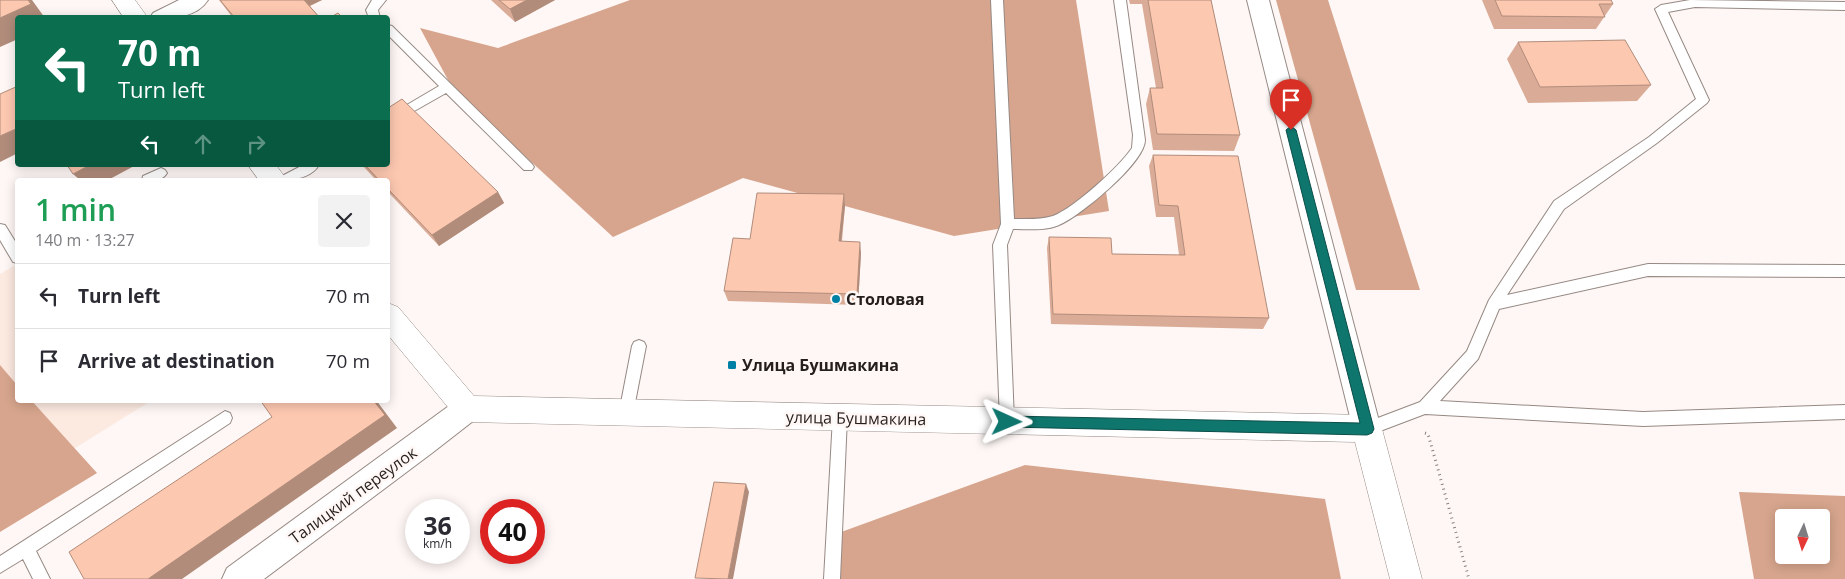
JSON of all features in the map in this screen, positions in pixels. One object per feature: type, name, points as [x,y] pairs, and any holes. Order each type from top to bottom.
[{"type":"street","points":[[123,0],[135,15]]},
{"type":"street","points":[[166,15],[197,0]]},
{"type":"street","points":[[1258,0],[1406,579]]},
{"type":"street","points":[[263,167],[272,178]]},
{"type":"street","points":[[390,317],[467,409]]},
{"type":"street","name":"улица Бушмакина","points":[[467,409],[1367,429]]},
{"type":"street","name":"Талицкий переулок","points":[[238,579],[467,409]]},
{"type":"lane","points":[[374,15],[372,10],[374,4],[380,0]]},
{"type":"lane","points":[[997,0],[1008,224],[1000,245],[1007,422]]},
{"type":"lane","points":[[1008,224],[1037,224],[1056,221],[1129,162],[1138,150],[1139,135],[1120,0]]},
{"type":"lane","points":[[1425,407],[1473,355],[1494,304],[1559,205],[1654,140],[1703,100],[1660,9],[1695,3],[1845,6]]},
{"type":"lane","points":[[390,31],[528,167]]},
{"type":"lane","points":[[390,121],[447,87]]},
{"type":"lane","points":[[290,178],[310,167]]},
{"type":"lane","points":[[152,178],[161,173]]},
{"type":"lane","points":[[0,229],[15,252]]},
{"type":"lane","points":[[1494,304],[1648,270],[1845,271]]},
{"type":"lane","points":[[626,413],[639,346]]},
{"type":"lane","points":[[1367,429],[1425,407],[1643,419],[1845,412]]},
{"type":"lane","points":[[0,565],[225,418]]},
{"type":"lane","points":[[832,579],[840,418]]},
{"type":"lane","points":[[26,548],[42,579]]},
{"type":"path","points":[[1419,433],[1428,434],[1469,579]]},
{"type":"shaded area","points":[[630,0],[1076,0],[1109,211],[954,236],[743,178],[613,237],[454,91],[420,28],[498,48]]},
{"type":"shaded area","points":[[1276,0],[1328,0],[1420,290],[1356,290]]},
{"type":"shaded area","points":[[15,265],[15,403],[147,403],[0,495],[0,274]]},
{"type":"shaded area","points":[[0,365],[15,383],[15,403],[34,403],[97,473],[0,532]]},
{"type":"shaded area","points":[[1025,465],[1325,499],[1341,579],[832,579],[833,535]]},
{"type":"shaded area","points":[[1739,492],[1845,496],[1845,579],[1754,579]]},
{"type":"building","points":[[0,0],[28,0],[31,4],[0,18]]},
{"type":"building","points":[[220,0],[304,0],[317,15],[232,15]]},
{"type":"building","points":[[499,0],[527,0],[510,9]]},
{"type":"building","points":[[1148,0],[1211,0],[1240,135],[1157,134],[1150,88],[1163,88]]},
{"type":"building","points":[[1495,0],[1611,0],[1613,4],[1599,4],[1605,17],[1502,16]]},
{"type":"building","points":[[1625,40],[1651,85],[1540,87],[1518,42]]},
{"type":"building","points":[[15,87],[15,129],[0,136],[0,94]]},
{"type":"building","points":[[402,99],[498,192],[432,235],[390,191],[390,178],[377,178],[367,167],[390,167],[390,107]]},
{"type":"building","points":[[1153,155],[1238,156],[1269,318],[1053,314],[1049,237],[1111,238],[1112,254],[1185,255],[1178,206],[1159,205]]},
{"type":"building","points":[[68,167],[86,167],[73,174]]},
{"type":"building","points":[[757,193],[844,194],[839,241],[860,242],[857,294],[724,291],[733,238],[750,239]]},
{"type":"building","points":[[262,403],[375,403],[385,415],[148,579],[84,579],[69,552],[272,417]]},
{"type":"building","points":[[714,482],[746,484],[728,579],[695,578]]},
{"type":"place","name":"Столовая","points":[[836,299]]},
{"type":"place","name":"Улица Бушмакина","points":[[732,365]]},
{"type":"route","points":[[1007,422],[1367,429],[1291,130]]}]
